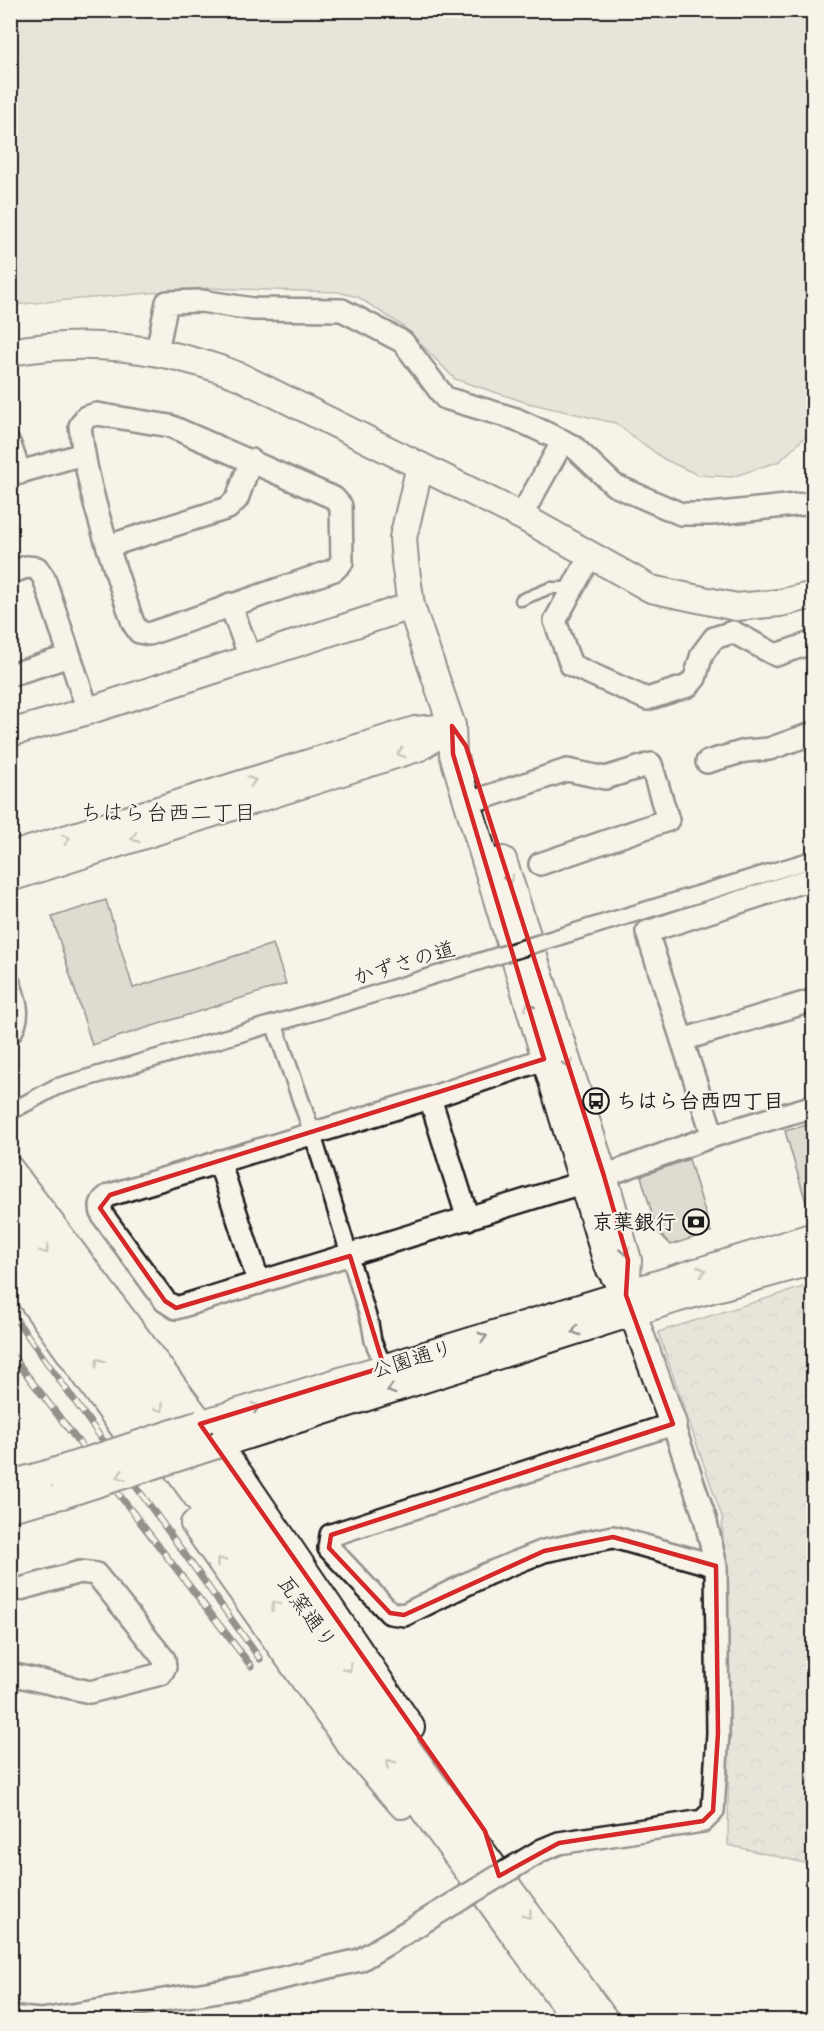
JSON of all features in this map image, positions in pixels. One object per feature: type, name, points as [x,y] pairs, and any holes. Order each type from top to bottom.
[{"type":"street","points":[[157,351],[166,302],[201,301],[253,309],[342,310],[403,342],[445,398],[516,419],[563,441],[574,447],[614,485],[681,514],[711,514],[813,503]]},
{"type":"street","points":[[10,352],[80,344],[157,351],[202,362],[239,376],[521,516],[651,589],[736,607],[780,603],[813,596]]},
{"type":"street","points":[[97,414],[170,426],[334,498],[342,506],[342,562],[334,570],[230,604],[149,634],[139,632],[133,623],[108,546],[83,454],[80,426],[86,417],[97,414]]},
{"type":"street","points":[[521,516],[563,441]]},
{"type":"street","points":[[10,445],[15,474],[83,454]]},
{"type":"street","points":[[108,546],[228,508],[237,499],[251,460]]},
{"type":"street","points":[[420,466],[404,538],[411,606],[452,726],[466,746],[483,798],[593,1179]]},
{"type":"street","points":[[590,556],[555,621],[571,665],[647,699],[688,686],[695,678],[702,654],[714,638],[733,632],[776,656],[813,642]]},
{"type":"street","points":[[10,573],[26,567],[37,568],[44,578],[88,711]]},
{"type":"street","points":[[230,604],[250,657]]},
{"type":"street","points":[[10,733],[88,711],[411,606]]},
{"type":"street","points":[[10,675],[70,656]]},
{"type":"street","points":[[10,856],[415,730],[452,726]]},
{"type":"street","points":[[10,878],[420,747],[452,726]]},
{"type":"street","points":[[10,2017],[41,2020],[84,2017],[243,1987],[360,1960],[542,1850],[559,1843],[703,1821],[713,1811],[718,1733],[716,1566],[705,1518],[629,1304],[628,1260],[544,1059],[453,754],[452,726]]},
{"type":"street","points":[[707,762],[745,751],[769,749],[813,733]]},
{"type":"street","points":[[483,798],[567,770],[605,778],[651,764],[668,820],[540,864]]},
{"type":"street","name":"かずさの道","points":[[10,1112],[56,1087],[345,1003],[813,859]]},
{"type":"street","points":[[713,1136],[647,932],[813,878]]},
{"type":"street","points":[[10,985],[17,1013],[16,1023],[10,1034]]},
{"type":"street","points":[[682,1040],[813,1000]]},
{"type":"street","points":[[274,1024],[312,1132],[370,1323],[373,1341],[384,1366]]},
{"type":"street","points":[[544,1059],[430,1098],[110,1194],[103,1199],[100,1208],[103,1216],[170,1306],[183,1306],[468,1219],[593,1179],[713,1136],[813,1106]]},
{"type":"street","points":[[430,1098],[468,1219]]},
{"type":"street","points":[[219,1161],[259,1283]]},
{"type":"street","points":[[10,1169],[240,1475],[485,1831],[484,1873],[448,1860],[351,1746],[10,1270]]},
{"type":"street","name":"瓦窯通り","points":[[10,1203],[484,1873],[576,2020]]},
{"type":"street","name":"公園通り","points":[[10,1484],[47,1474],[217,1445],[629,1304],[813,1236]]},
{"type":"street","name":"瓦窯通り","points":[[10,1239],[484,1873],[605,2020]]},
{"type":"street","name":"公園通り","points":[[10,1508],[62,1495],[144,1456],[200,1424],[384,1366],[629,1304],[813,1261]]},
{"type":"street","points":[[673,1424],[331,1534],[329,1548],[390,1613],[404,1615],[486,1574],[544,1551],[613,1537],[716,1566]]},
{"type":"street","points":[[10,1592],[80,1572],[96,1574],[164,1659],[165,1667],[161,1674],[90,1692],[10,1674]]},
{"type":"lane","points":[[520,600],[550,588],[574,588]]},
{"type":"lane","points":[[811,2020],[813,2015]]},
{"type":"highlighted area","points":[[452,726],[466,746],[604,1176],[628,1260],[626,1295],[673,1424],[331,1535],[329,1548],[390,1613],[404,1615],[544,1551],[613,1537],[716,1566],[718,1733],[713,1811],[703,1821],[559,1843],[499,1876],[485,1831],[200,1424],[384,1367],[350,1256],[176,1308],[165,1301],[100,1208],[110,1195],[544,1059],[453,754]]},
{"type":"green space","points":[[11,11],[813,11],[813,429],[780,461],[732,477],[698,475],[664,459],[615,423],[528,403],[455,379],[403,326],[358,297],[338,292],[206,288],[11,305]]},
{"type":"green space","points":[[813,1284],[813,1865],[728,1845],[729,1683],[722,1517],[658,1332]]},
{"type":"building","points":[[106,900],[133,988],[273,944],[286,984],[92,1045],[52,917]]},
{"type":"building","points":[[813,1123],[813,1215],[810,1216],[785,1131]]},
{"type":"building","points":[[689,1159],[711,1232],[671,1245],[657,1231],[641,1176]]},
{"type":"railway","points":[[10,1311],[260,1659]]},
{"type":"railway","points":[[10,1353],[251,1666]]},
{"type":"place","name":"ちはら台西四丁目","points":[[596,1101]]},
{"type":"place","name":"京葉銀行","points":[[696,1222]]},
{"type":"district","name":"ちはら台西二丁目","points":[[168,812]]}]
